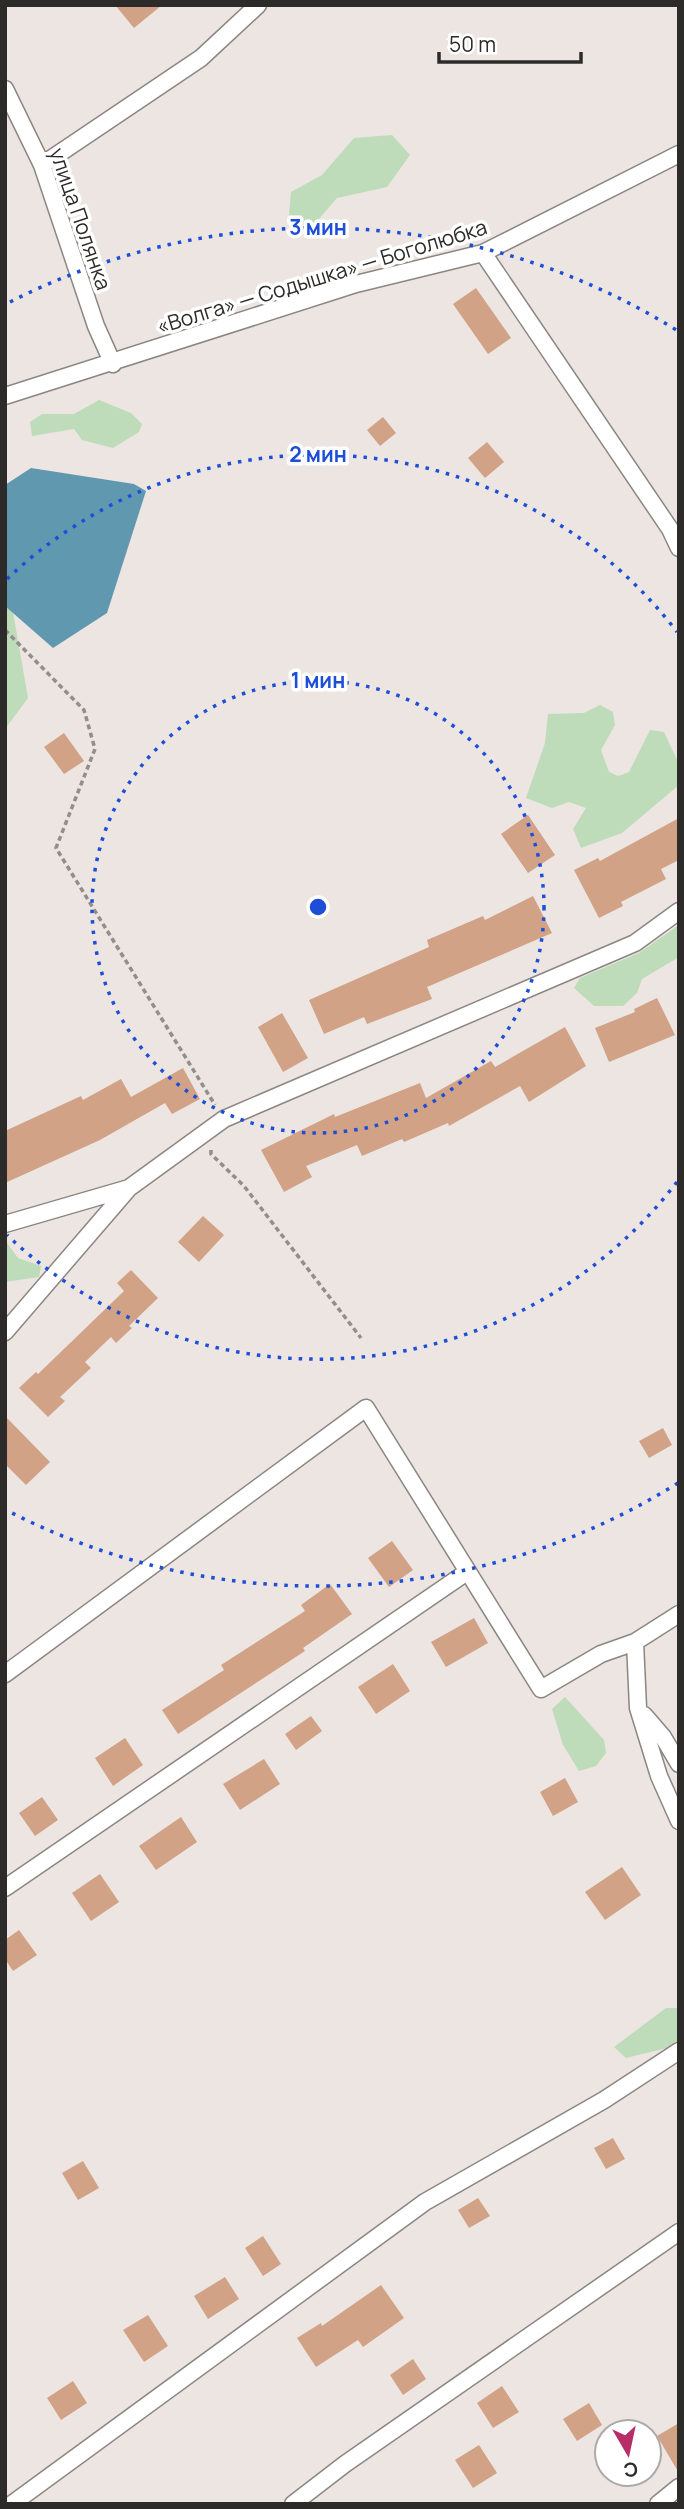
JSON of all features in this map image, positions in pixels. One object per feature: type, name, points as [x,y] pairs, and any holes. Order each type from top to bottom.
[{"type":"street","points":[[42,165],[201,58],[258,5]]},
{"type":"street","name":"улица Полянка","points":[[5,89],[42,165],[96,326],[113,364]]},
{"type":"street","name":"«Волга» — Содышка» — Боголюбка","points":[[5,396],[113,364],[356,284],[483,253],[679,154]]},
{"type":"street","points":[[483,253],[670,529],[679,548]]},
{"type":"street","points":[[5,1332],[129,1188],[224,1119],[635,943],[679,911]]},
{"type":"street","points":[[5,1224],[129,1188]]},
{"type":"street","points":[[5,1674],[366,1408],[541,1689],[601,1654],[635,1642],[679,1614]]},
{"type":"street","points":[[5,1888],[467,1572]]},
{"type":"street","points":[[635,1642],[638,1708],[659,1776],[679,1821]]},
{"type":"street","points":[[638,1708],[663,1737],[679,1764]]},
{"type":"street","points":[[12,2504],[425,2202],[604,2099],[679,2051]]},
{"type":"street","points":[[293,2504],[345,2464],[679,2232]]},
{"type":"street","points":[[658,2504],[679,2487]]},
{"type":"path","points":[[5,630],[84,710],[95,749],[56,848],[224,1119]]},
{"type":"path","points":[[210,1130],[211,1154],[244,1186],[360,1338]]},
{"type":"green space","points":[[392,135],[410,155],[387,187],[337,198],[311,228],[289,215],[291,192],[322,175],[354,138]]},
{"type":"green space","points":[[99,400],[131,413],[142,424],[139,432],[113,448],[82,440],[74,429],[32,436],[30,422],[42,414],[74,414]]},
{"type":"green space","points":[[5,606],[13,612],[28,698],[5,729]]},
{"type":"green space","points":[[600,705],[613,712],[615,725],[601,750],[609,772],[618,776],[629,772],[650,730],[664,732],[679,764],[679,785],[622,833],[581,848],[573,829],[586,808],[569,802],[552,808],[526,798],[545,743],[548,714],[584,713]]},
{"type":"green space","points":[[679,925],[679,957],[642,979],[637,993],[623,1006],[594,1006],[574,988],[580,978],[639,953]]},
{"type":"green space","points":[[5,1240],[18,1258],[41,1266],[39,1277],[5,1282]]},
{"type":"green space","points":[[565,1697],[604,1740],[606,1753],[596,1766],[579,1771],[563,1745],[552,1709]]},
{"type":"green space","points":[[666,2008],[679,2008],[679,2045],[626,2058],[614,2047]]},
{"type":"water","points":[[31,468],[134,484],[146,491],[107,613],[53,648],[5,606],[5,485]]},
{"type":"building","points":[[115,5],[162,5],[134,28]]},
{"type":"building","points":[[476,288],[511,338],[488,354],[453,304]]},
{"type":"building","points":[[383,417],[396,433],[380,446],[367,430]]},
{"type":"building","points":[[487,442],[504,462],[485,478],[468,458]]},
{"type":"building","points":[[64,733],[84,761],[64,774],[44,747]]},
{"type":"building","points":[[528,815],[555,855],[528,873],[501,834]]},
{"type":"building","points":[[679,818],[679,860],[661,869],[666,879],[621,902],[623,906],[599,918],[574,870],[598,858],[600,861]]},
{"type":"building","points":[[533,896],[552,933],[427,987],[432,999],[367,1024],[364,1017],[324,1034],[309,1000],[429,947],[427,940],[483,916],[485,920]]},
{"type":"building","points":[[657,998],[675,1035],[609,1062],[595,1028],[635,1012],[634,1009]]},
{"type":"building","points":[[282,1013],[308,1058],[283,1072],[258,1027]]},
{"type":"building","points":[[565,1027],[586,1066],[529,1102],[520,1086],[449,1126],[448,1123],[362,1156],[357,1145],[306,1166],[312,1177],[284,1192],[261,1150],[334,1114],[335,1117],[420,1083],[426,1098],[491,1061],[495,1067]]},
{"type":"building","points":[[183,1068],[200,1099],[172,1114],[165,1103],[100,1140],[5,1183],[5,1131],[81,1096],[83,1100],[121,1079],[131,1097]]},
{"type":"building","points":[[203,1216],[224,1235],[199,1262],[178,1242]]},
{"type":"building","points":[[131,1270],[158,1298],[116,1343],[111,1337],[85,1362],[91,1368],[60,1397],[65,1401],[48,1417],[19,1388],[36,1372],[38,1374],[124,1291],[117,1283]]},
{"type":"building","points":[[5,1416],[50,1462],[26,1485],[5,1464]]},
{"type":"building","points":[[663,1428],[672,1445],[649,1458],[639,1441]]},
{"type":"building","points":[[392,1541],[413,1570],[389,1587],[368,1558]]},
{"type":"building","points":[[330,1584],[352,1614],[303,1648],[305,1651],[178,1734],[162,1710],[224,1670],[221,1665],[305,1611],[301,1605]]},
{"type":"building","points":[[474,1618],[488,1643],[446,1667],[431,1642]]},
{"type":"building","points":[[393,1664],[410,1691],[376,1714],[358,1687]]},
{"type":"building","points":[[311,1716],[322,1731],[296,1750],[285,1734]]},
{"type":"building","points":[[125,1738],[143,1765],[113,1786],[95,1758]]},
{"type":"building","points":[[264,1759],[280,1784],[240,1810],[223,1784]]},
{"type":"building","points":[[565,1778],[578,1802],[553,1816],[540,1792]]},
{"type":"building","points":[[42,1797],[58,1820],[35,1836],[19,1813]]},
{"type":"building","points":[[181,1817],[197,1842],[156,1870],[139,1846]]},
{"type":"building","points":[[622,1867],[641,1895],[605,1920],[585,1892]]},
{"type":"building","points":[[100,1874],[119,1902],[91,1921],[72,1893]]},
{"type":"building","points":[[19,1930],[37,1955],[13,1971],[5,1959],[5,1940]]},
{"type":"building","points":[[613,2138],[625,2159],[606,2169],[594,2148]]},
{"type":"building","points":[[83,2161],[99,2188],[78,2200],[62,2173]]},
{"type":"building","points":[[478,2198],[490,2216],[469,2228],[458,2210]]},
{"type":"building","points":[[263,2236],[281,2264],[263,2276],[245,2248]]},
{"type":"building","points":[[225,2277],[239,2299],[208,2319],[194,2296]]},
{"type":"building","points":[[381,2285],[404,2318],[363,2347],[358,2340],[316,2367],[297,2338],[321,2323],[322,2326]]},
{"type":"building","points":[[148,2315],[168,2346],[144,2362],[123,2330]]},
{"type":"building","points":[[413,2359],[426,2379],[403,2395],[390,2375]]},
{"type":"building","points":[[73,2381],[87,2403],[61,2420],[47,2398]]},
{"type":"building","points":[[502,2386],[519,2412],[493,2428],[477,2403]]},
{"type":"building","points":[[589,2403],[598,2418],[593,2418],[593,2431],[577,2441],[563,2419]]},
{"type":"building","points":[[679,2423],[679,2473],[663,2446],[663,2432]]},
{"type":"building","points":[[479,2445],[497,2473],[473,2488],[455,2460]]}]
